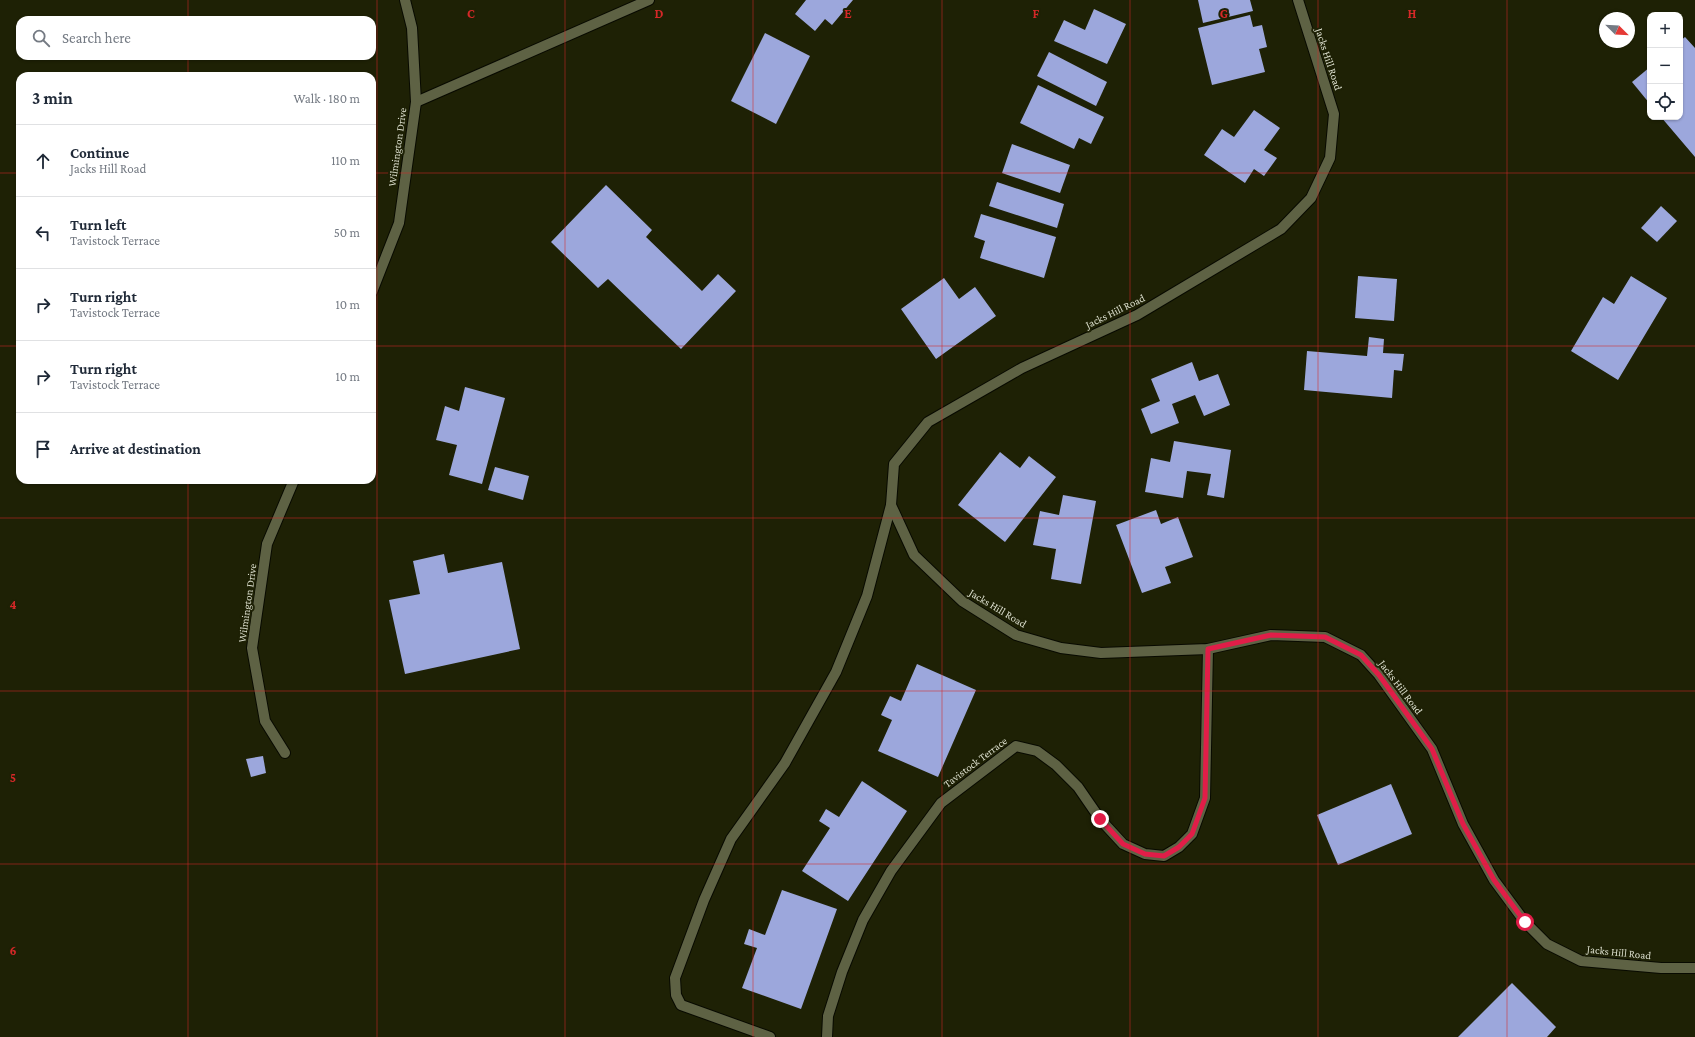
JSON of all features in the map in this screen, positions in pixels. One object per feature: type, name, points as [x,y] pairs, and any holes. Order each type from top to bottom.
[{"type":"street","name":"Wilmington Drive","points":[[376,282],[399,223],[416,102],[412,28],[405,0]]},
{"type":"street","points":[[416,102],[649,0]]},
{"type":"street","name":"Jacks Hill Road","points":[[1298,0],[1334,114],[1330,158],[1311,198],[1282,229],[1137,315],[1022,368],[928,422],[894,464],[891,505],[914,555],[962,601],[1016,635],[1061,648],[1101,653],[1208,649],[1271,635],[1325,637],[1361,655],[1379,675],[1432,749],[1463,824],[1494,880],[1525,922],[1547,944],[1581,961],[1661,968],[1695,968]]},
{"type":"street","name":"Wilmington Drive","points":[[285,753],[265,721],[252,648],[267,544],[292,484]]},
{"type":"street","points":[[770,1037],[681,1005],[676,995],[675,978],[704,900],[731,839],[785,763],[836,672],[867,596],[891,505]]},
{"type":"street","name":"Tavistock Terrace","points":[[826,1037],[828,1016],[842,972],[863,920],[891,871],[941,803],[1016,746],[1037,751],[1056,765],[1078,787],[1100,819],[1123,844],[1145,854],[1164,856],[1179,847],[1192,834],[1205,798],[1208,649]]},
{"type":"building","points":[[806,0],[853,0],[832,25],[825,19],[815,31],[795,14]]},
{"type":"building","points":[[1198,0],[1250,0],[1253,11],[1203,23]]},
{"type":"building","points":[[1094,9],[1126,24],[1107,64],[1054,41],[1064,20],[1085,30]]},
{"type":"building","points":[[1250,15],[1253,27],[1262,25],[1267,47],[1259,49],[1265,72],[1212,85],[1198,28]]},
{"type":"building","points":[[765,33],[810,56],[776,124],[731,101]]},
{"type":"building","points":[[1685,37],[1695,48],[1695,157],[1664,120],[1683,120],[1683,39]]},
{"type":"building","points":[[1049,52],[1107,82],[1096,106],[1037,76]]},
{"type":"building","points":[[1647,70],[1647,100],[1632,82]]},
{"type":"building","points":[[1038,85],[1104,117],[1091,144],[1079,138],[1074,149],[1020,123]]},
{"type":"building","points":[[1254,110],[1280,128],[1264,150],[1277,158],[1264,176],[1254,169],[1245,183],[1204,155],[1222,129],[1234,137]]},
{"type":"building","points":[[1012,144],[1070,165],[1060,193],[1002,173]]},
{"type":"building","points":[[997,182],[1064,204],[1057,228],[989,206]]},
{"type":"building","points":[[606,185],[652,230],[646,237],[702,291],[718,274],[736,291],[681,349],[608,279],[598,288],[551,242]]},
{"type":"building","points":[[1661,206],[1677,221],[1657,242],[1641,228]]},
{"type":"building","points":[[981,214],[1056,237],[1044,278],[980,258],[985,241],[974,237]]},
{"type":"building","points":[[1358,276],[1397,279],[1394,321],[1355,318]]},
{"type":"building","points":[[1631,276],[1667,298],[1618,380],[1571,351],[1603,297],[1614,304]]},
{"type":"building","points":[[944,278],[959,299],[975,287],[996,316],[936,359],[901,309]]},
{"type":"building","points":[[1369,337],[1384,339],[1383,353],[1404,354],[1402,371],[1394,370],[1392,398],[1304,390],[1307,351],[1367,356]]},
{"type":"building","points":[[1192,362],[1199,381],[1218,374],[1230,405],[1204,416],[1195,395],[1172,404],[1179,423],[1151,434],[1141,409],[1160,401],[1151,379]]},
{"type":"building","points":[[465,387],[505,398],[482,484],[449,475],[457,445],[436,440],[445,406],[459,411]]},
{"type":"building","points":[[1174,441],[1231,450],[1224,498],[1207,495],[1211,474],[1187,471],[1183,498],[1145,492],[1151,458],[1170,462]]},
{"type":"building","points":[[1000,452],[1020,468],[1029,456],[1056,477],[1005,542],[958,505]]},
{"type":"building","points":[[495,467],[529,476],[523,500],[488,490]]},
{"type":"building","points":[[1063,495],[1096,501],[1081,584],[1051,579],[1056,549],[1033,545],[1040,511],[1059,515]]},
{"type":"building","points":[[1156,510],[1161,524],[1178,517],[1193,557],[1165,567],[1171,583],[1142,593],[1116,525]]},
{"type":"building","points":[[444,554],[448,573],[502,562],[520,649],[405,674],[389,600],[420,594],[413,561]]},
{"type":"building","points":[[917,664],[976,690],[938,777],[878,751],[892,720],[881,715],[890,696],[901,701]]},
{"type":"building","points":[[263,756],[266,773],[251,777],[246,759]]},
{"type":"building","points":[[862,781],[907,811],[848,901],[802,871],[830,828],[819,821],[826,809],[839,817]]},
{"type":"building","points":[[1391,784],[1412,834],[1338,865],[1317,815]]},
{"type":"building","points":[[782,890],[837,909],[801,1009],[742,988],[757,948],[744,944],[749,929],[765,935]]},
{"type":"building","points":[[1512,983],[1556,1027],[1547,1037],[1458,1037]]},
{"type":"route","points":[[1100,819],[1123,844],[1145,854],[1164,856],[1179,847],[1192,834],[1205,798],[1208,649],[1271,635],[1325,637],[1361,655],[1379,675],[1432,749],[1463,824],[1494,880],[1525,922]]}]
